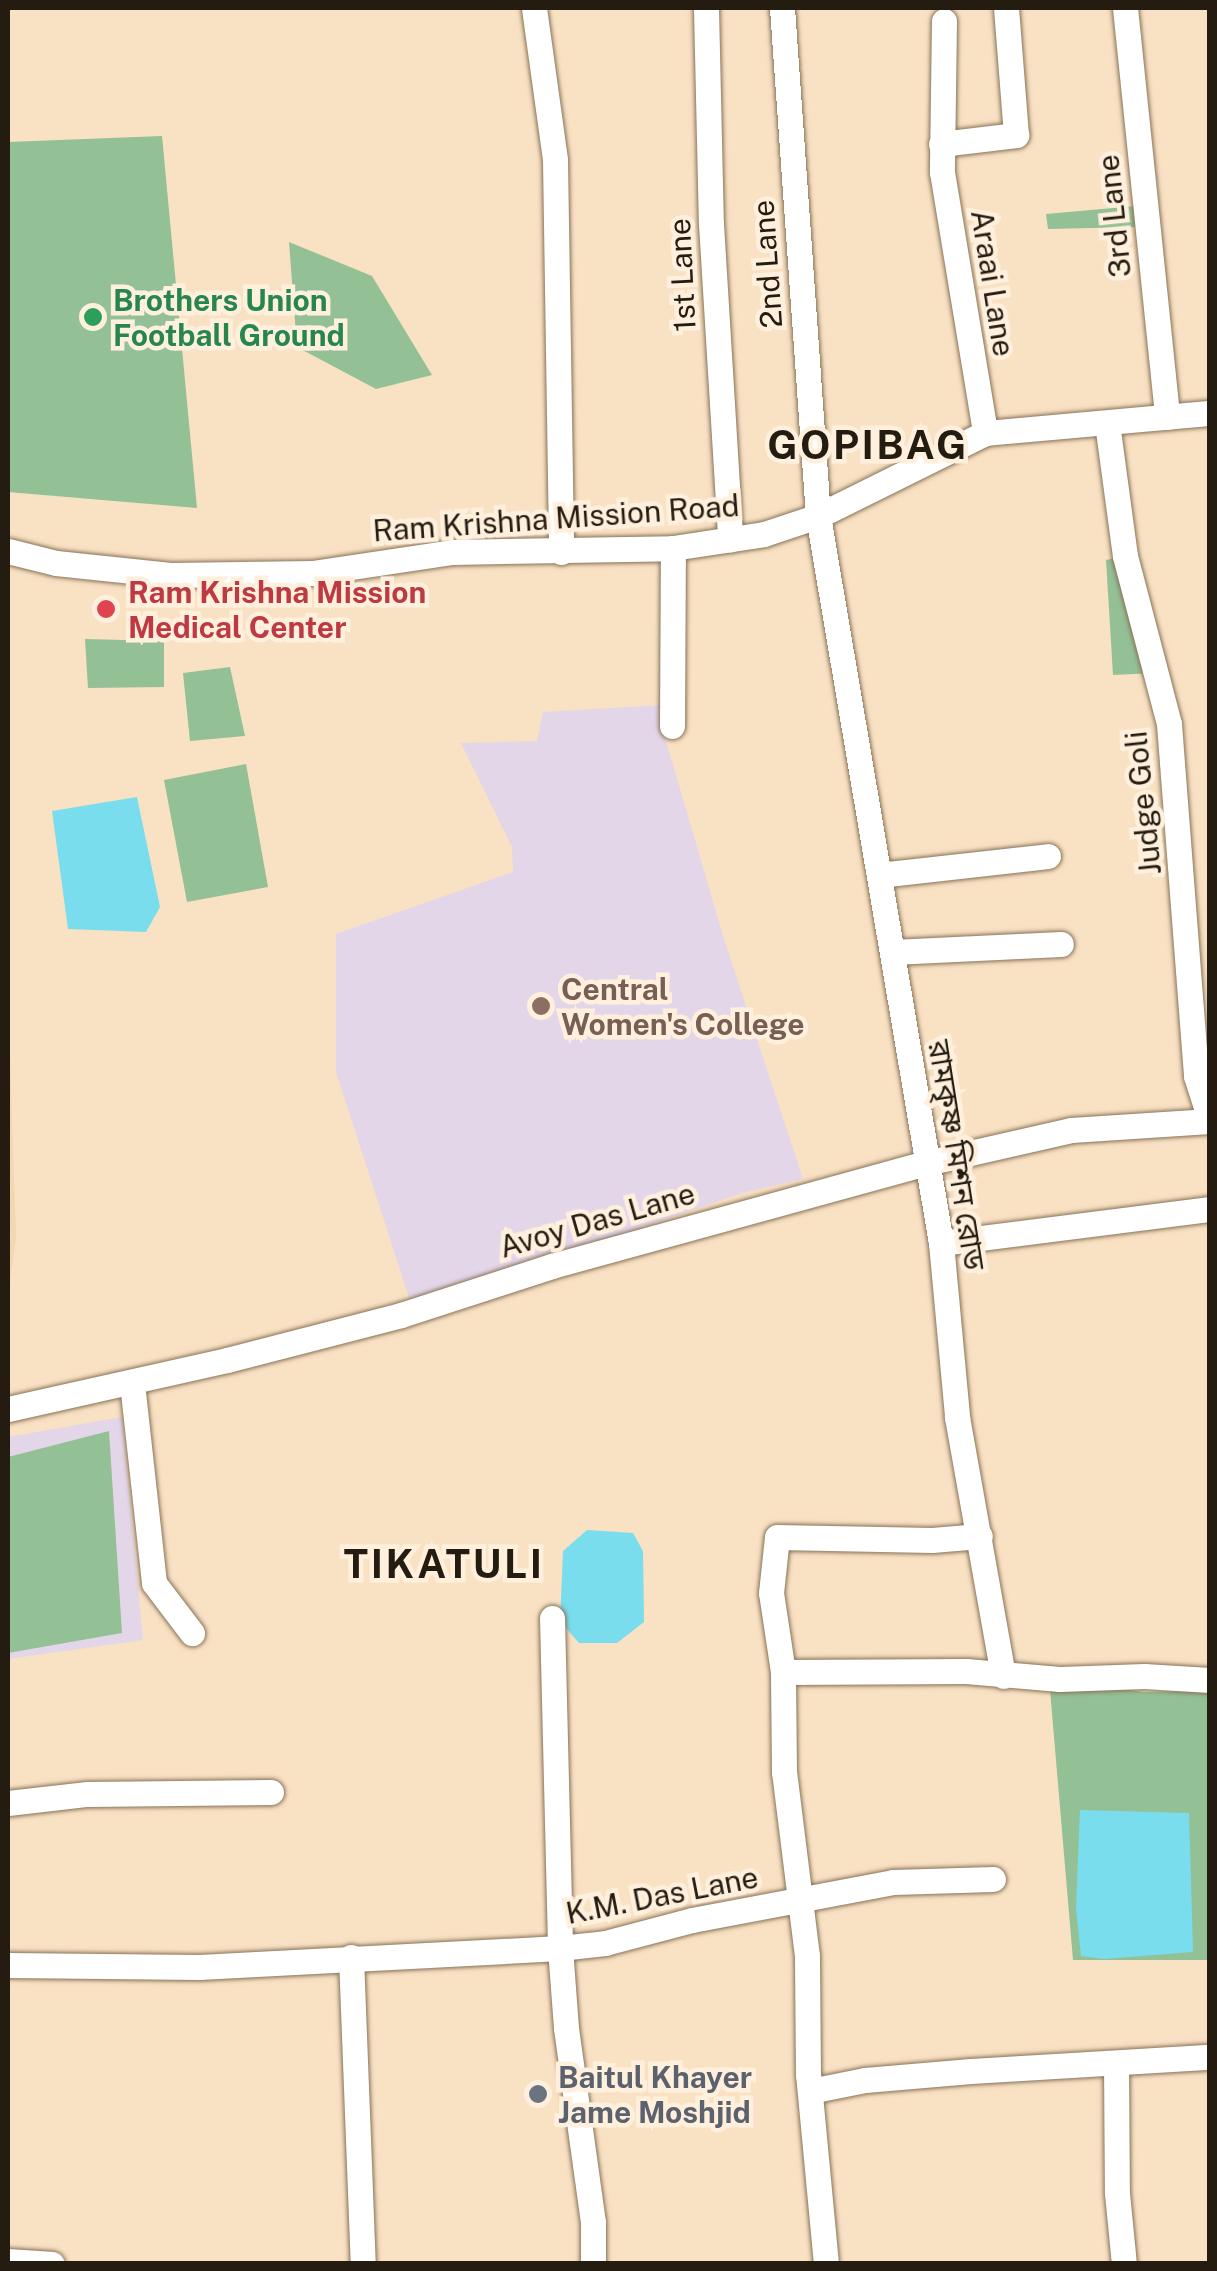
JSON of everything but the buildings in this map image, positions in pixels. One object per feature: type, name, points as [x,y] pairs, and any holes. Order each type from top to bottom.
[{"type":"street","points":[[534,8],[555,160],[561,552]]},
{"type":"street","name":"1st Lane","points":[[706,8],[710,224],[730,539]]},
{"type":"street","name":"2nd Lane","points":[[782,8],[818,516],[841,644]]},
{"type":"street","points":[[941,144],[1016,135],[1006,8]]},
{"type":"street","name":"3rd Lane","points":[[1125,8],[1166,418]]},
{"type":"street","name":"Araai Lane","points":[[944,21],[941,144],[985,433]]},
{"type":"street","name":"Ram Krishna Mission Road","points":[[8,551],[56,563],[170,575],[312,573],[452,552],[673,548],[764,534],[818,516],[985,433],[1210,413]]},
{"type":"street","name":"Judge Goli","points":[[1106,423],[1125,556],[1169,724],[1196,1076],[1210,1120]]},
{"type":"street","points":[[672,726],[673,548]]},
{"type":"street","name":"রামকৃষ্ণ মিশন রোড","points":[[841,644],[940,1243],[957,1417],[1002,1676]]},
{"type":"street","points":[[879,875],[1048,856]]},
{"type":"street","points":[[892,952],[1061,944]]},
{"type":"street","name":"Avoy Das Lane","points":[[8,1408],[132,1383],[401,1315],[552,1266],[926,1163],[1071,1130],[1210,1120]]},
{"type":"street","points":[[940,1243],[1210,1209]]},
{"type":"street","points":[[132,1383],[154,1583],[192,1633]]},
{"type":"street","points":[[980,1536],[932,1540],[777,1537],[772,1593],[783,1672],[784,1772],[800,1903],[892,1882],[993,1879]]},
{"type":"street","points":[[552,1618],[560,1948],[566,2028],[593,2222],[594,2264]]},
{"type":"street","points":[[783,1672],[966,1672],[1210,1680]]},
{"type":"street","points":[[8,1803],[87,1794],[271,1792]]},
{"type":"street","name":"K.M. Das Lane","points":[[8,1966],[199,1968],[560,1948],[604,1943],[692,1920],[800,1903],[806,1956],[810,2091],[826,2264]]},
{"type":"street","points":[[351,1957],[363,2264]]},
{"type":"street","points":[[810,2091],[865,2080],[1210,2057]]},
{"type":"street","points":[[1116,2063],[1117,2194],[1124,2264]]},
{"type":"street","points":[[8,2261],[52,2264]]},
{"type":"shaded area","name":"Central Women's College","points":[[662,705],[664,734],[724,939],[803,1179],[742,1193],[412,1307],[336,1072],[336,934],[513,872],[512,847],[461,743],[537,741],[543,712]]},
{"type":"shaded area","points":[[8,1026],[16,1238],[8,1296]]},
{"type":"shaded area","points":[[122,1417],[143,1640],[8,1659],[8,1437]]},
{"type":"green space","name":"Brothers Union Football Ground","points":[[162,136],[197,508],[8,492],[8,142]]},
{"type":"green space","points":[[1136,206],[1138,227],[1048,229],[1046,214]]},
{"type":"green space","points":[[289,242],[372,276],[432,375],[376,389],[297,347]]},
{"type":"green space","points":[[1125,556],[1155,673],[1113,675],[1106,560]]},
{"type":"green space","points":[[85,639],[164,641],[164,687],[88,688]]},
{"type":"green space","points":[[230,667],[245,736],[190,741],[183,673]]},
{"type":"green space","points":[[246,764],[268,887],[187,902],[164,780]]},
{"type":"green space","points":[[109,1431],[122,1633],[8,1653],[8,1457]]},
{"type":"green space","points":[[1049,1678],[1144,1692],[1209,1691],[1209,1960],[1073,1960]]},
{"type":"water","points":[[137,797],[160,907],[146,932],[68,929],[52,811]]},
{"type":"water","points":[[587,1530],[633,1533],[643,1551],[644,1622],[617,1643],[579,1643],[560,1621],[563,1551]]},
{"type":"water","points":[[1080,1810],[1189,1813],[1193,1952],[1104,1959],[1081,1956],[1076,1908]]},
{"type":"place","name":"Brothers Union Football Ground","points":[[93,317]]},
{"type":"place","name":"Ram Krishna Mission Medical Center","points":[[106,609]]},
{"type":"place","name":"Central Women's College","points":[[541,1006]]},
{"type":"place","name":"Baitul Khayer Jame Moshjid","points":[[538,2094]]},
{"type":"district","name":"GOPIBAG","points":[[868,445]]},
{"type":"district","name":"TIKATULI","points":[[444,1564]]}]
